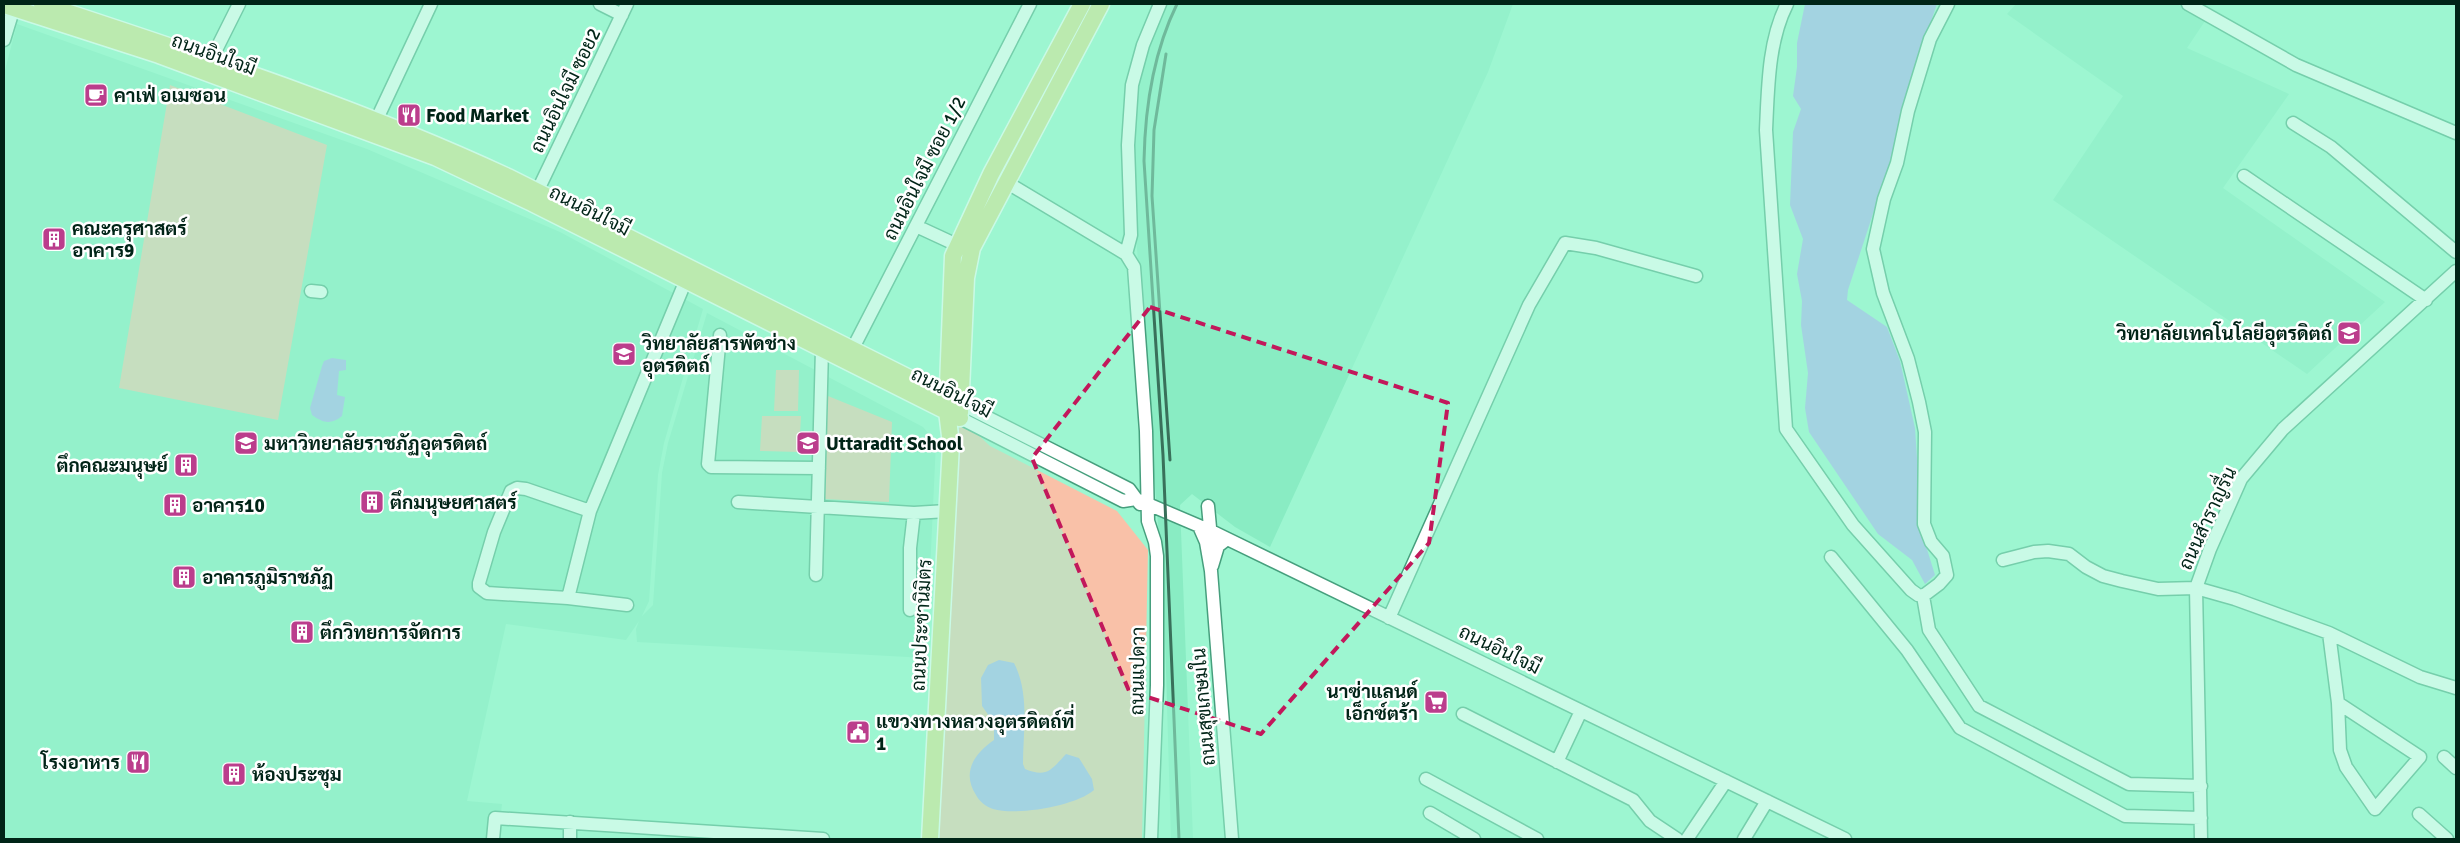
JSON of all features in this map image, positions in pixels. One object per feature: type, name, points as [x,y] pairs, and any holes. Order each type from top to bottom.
[{"type":"main road","name":"ถนนอินใจมี","points":[[43,4],[211,60],[440,145],[535,197],[954,408]]},
{"type":"main road","points":[[954,408],[951,272],[957,244],[1082,4]]},
{"type":"main road","points":[[954,408],[969,258],[1006,182],[1101,4]]},
{"type":"main road","name":"ถนนอินใจมี","points":[[10,6],[159,55],[268,94],[535,197]]},
{"type":"main road","name":"ถนนอินใจมี","points":[[825,343],[852,350],[954,408]]},
{"type":"main road","name":"ถนนประชานิมิตร","points":[[930,839],[954,408]]},
{"type":"street","points":[[211,60],[239,4]]},
{"type":"street","points":[[376,121],[430,4]]},
{"type":"street","points":[[600,4],[625,10]]},
{"type":"street","name":"ถนนอินใจมี ซอย 1/2","points":[[852,350],[1030,4]]},
{"type":"street","points":[[1126,254],[1131,235],[1128,144],[1132,85],[1143,45],[1160,4]]},
{"type":"street","points":[[1787,4],[1777,31],[1768,87],[1766,130],[1786,429],[1853,525],[1911,590],[1923,596]]},
{"type":"street","points":[[1923,596],[1939,584],[1946,575],[1943,556],[1931,542],[1924,524],[1925,432],[1919,402],[1908,359],[1883,294],[1873,249],[1884,199],[1897,163],[1908,111],[1930,39],[1948,4]]},
{"type":"street","points":[[2188,4],[2296,65],[2456,133]]},
{"type":"street","points":[[4,40],[10,6]]},
{"type":"street","name":"ถนนอินใจมี ซอย2","points":[[535,197],[625,10]]},
{"type":"street","points":[[2293,123],[2331,147],[2456,252]]},
{"type":"street","points":[[2244,176],[2426,300]]},
{"type":"street","points":[[1006,182],[1126,254],[1134,267],[1138,298],[1146,431],[1142,502]]},
{"type":"street","points":[[916,226],[957,244]]},
{"type":"street","points":[[1389,618],[1529,305],[1565,244],[1596,248],[1696,276]]},
{"type":"street","name":"ถนนสำราญรื่น","points":[[2201,839],[2196,588],[2210,549],[2241,479],[2284,429],[2456,271]]},
{"type":"street","points":[[568,598],[590,511],[689,275]]},
{"type":"street","points":[[720,335],[708,464],[711,467],[734,468],[818,468]]},
{"type":"street","points":[[816,576],[818,468],[825,343]]},
{"type":"street","name":"ถนนอินใจมี","points":[[954,408],[1129,489],[1142,502],[1211,531],[1845,839]]},
{"type":"street","points":[[590,511],[526,489],[517,488],[511,491],[494,532],[479,587],[487,593],[568,598],[626,606]]},
{"type":"street","points":[[738,502],[914,513],[947,511]]},
{"type":"street","name":"ถนนแปดวา","points":[[1142,502],[1150,525],[1157,556],[1157,684],[1151,839]]},
{"type":"street","name":"ถนนสุขเกษมใน","points":[[1208,506],[1211,531],[1211,571],[1232,839]]},
{"type":"street","points":[[1150,525],[1156,515],[1165,511]]},
{"type":"street","points":[[910,610],[910,548],[914,513]]},
{"type":"street","name":"ถนนสุขเกษมใน","points":[[1198,526],[1206,542],[1211,571]]},
{"type":"street","name":"ถนนสุขเกษมใน","points":[[1211,571],[1218,546],[1227,539]]},
{"type":"street","points":[[2003,560],[2034,552],[2069,554],[2094,572],[2122,581],[2158,589],[2196,588],[2235,599],[2329,633],[2420,677],[2456,688]]},
{"type":"street","points":[[1831,557],[1907,650],[1960,728],[2125,816],[2201,818]]},
{"type":"street","points":[[1923,596],[1929,630],[1979,706],[2129,784],[2200,786]]},
{"type":"street","points":[[2329,633],[2338,703],[2340,750],[2346,767],[2375,809],[2420,757],[2338,703]]},
{"type":"street","points":[[1557,762],[1581,711]]},
{"type":"street","points":[[1463,714],[1633,800],[1650,821],[1677,839]]},
{"type":"street","points":[[2444,757],[2456,768]]},
{"type":"street","points":[[1426,779],[1537,839]]},
{"type":"street","points":[[1687,839],[1726,782]]},
{"type":"street","points":[[1744,839],[1766,801]]},
{"type":"street","points":[[1430,813],[1474,839]]},
{"type":"street","points":[[2420,814],[2447,839]]},
{"type":"street","points":[[493,839],[496,818],[570,822],[670,834],[823,839]]},
{"type":"street","points":[[570,822],[570,839]]},
{"type":"highlighted area","points":[[1150,307],[1448,403],[1429,543],[1261,734],[1129,691],[1032,458]]},
{"type":"shaded area","points":[[1165,4],[1513,4],[1488,72],[1270,547],[1235,527],[1192,494],[1180,505],[1193,839],[1171,839],[1164,605],[1134,209],[1131,137],[1137,80]]},
{"type":"shaded area","points":[[1805,4],[1937,4],[1908,88],[1891,159],[1848,290],[1847,300],[1887,327],[1900,361],[1915,428],[1922,533],[1935,575],[1925,584],[1912,560],[1878,534],[1809,432],[1805,408],[1808,373],[1801,325],[1802,301],[1797,274],[1803,239],[1790,205],[1793,132],[1801,109],[1793,96],[1797,67],[1797,43]]},
{"type":"shaded area","points":[[2016,4],[2177,4],[2205,21],[2187,48],[2289,94],[2223,188],[2385,302],[2307,374],[2053,200],[2123,96],[2007,14]]},
{"type":"shaded area","name":"มหาวิทยาลัยราชภัฏอุตรดิตถ์","points":[[17,24],[367,149],[560,232],[703,309],[664,443],[658,475],[649,601],[642,616],[653,605],[662,473],[668,443],[707,313],[923,427],[936,442],[926,658],[637,642],[636,629],[639,621],[626,640],[506,624],[467,801],[502,804],[498,839],[4,839],[4,74]]},
{"type":"shaded area","points":[[170,85],[327,145],[278,420],[119,388]]},
{"type":"shaded area","points":[[332,358],[346,360],[346,370],[339,371],[337,395],[345,397],[342,416],[334,421],[327,422],[312,415],[310,408],[324,361]]},
{"type":"shaded area","points":[[776,370],[799,370],[798,411],[774,411]]},
{"type":"shaded area","points":[[828,396],[892,422],[889,502],[822,499]]},
{"type":"shaded area","points":[[762,416],[801,416],[799,452],[760,451]]},
{"type":"shaded area","points":[[960,418],[990,446],[1117,511],[1148,550],[1142,839],[930,839],[940,649]]},
{"type":"shaded area","points":[[999,660],[1014,663],[1022,687],[1024,700],[1023,764],[1025,769],[1039,773],[1048,771],[1066,754],[1079,758],[1092,779],[1094,790],[1074,801],[1060,805],[1016,811],[990,808],[977,797],[970,779],[972,764],[981,751],[994,740],[994,723],[982,706],[981,678],[988,665]]},
{"type":"railway","points":[[1177,4],[1162,41],[1152,80],[1146,120],[1144,161],[1163,455],[1179,839]]},
{"type":"railway","points":[[1166,54],[1154,130],[1152,196],[1170,460]]},
{"type":"place","name":"คาเฟ่ อเมซอน","points":[[96,95]]},
{"type":"place","name":"Food Market","points":[[409,115]]},
{"type":"place","name":"คณะครุศาสตร์ อาคาร9","points":[[54,239]]},
{"type":"place","name":"วิทยาลัยเทคโนโลยีอุตรดิตถ์","points":[[2349,333]]},
{"type":"place","name":"วิทยาลัยสารพัดช่าง อุตรดิตถ์","points":[[624,354]]},
{"type":"place","name":"มหาวิทยาลัยราชภัฏอุตรดิตถ์","points":[[246,443]]},
{"type":"place","name":"Uttaradit School","points":[[808,443]]},
{"type":"place","name":"ตึกคณะมนุษย์","points":[[186,465]]},
{"type":"place","name":"ตึกมนุษยศาสตร์","points":[[372,502]]},
{"type":"place","name":"อาคาร10","points":[[175,505]]},
{"type":"place","name":"อาคารภูมิราชภัฏ","points":[[184,577]]},
{"type":"place","name":"ตึกวิทยการจัดการ","points":[[302,632]]},
{"type":"place","name":"นาซ่าแลนด์ เอ็กซ์ตร้า","points":[[1436,702]]},
{"type":"place","name":"แขวงทางหลวงอุตรดิตถ์ที่ 1","points":[[858,732]]},
{"type":"place","name":"โรงอาหาร","points":[[138,762]]},
{"type":"place","name":"ห้องประชุม","points":[[234,774]]}]
